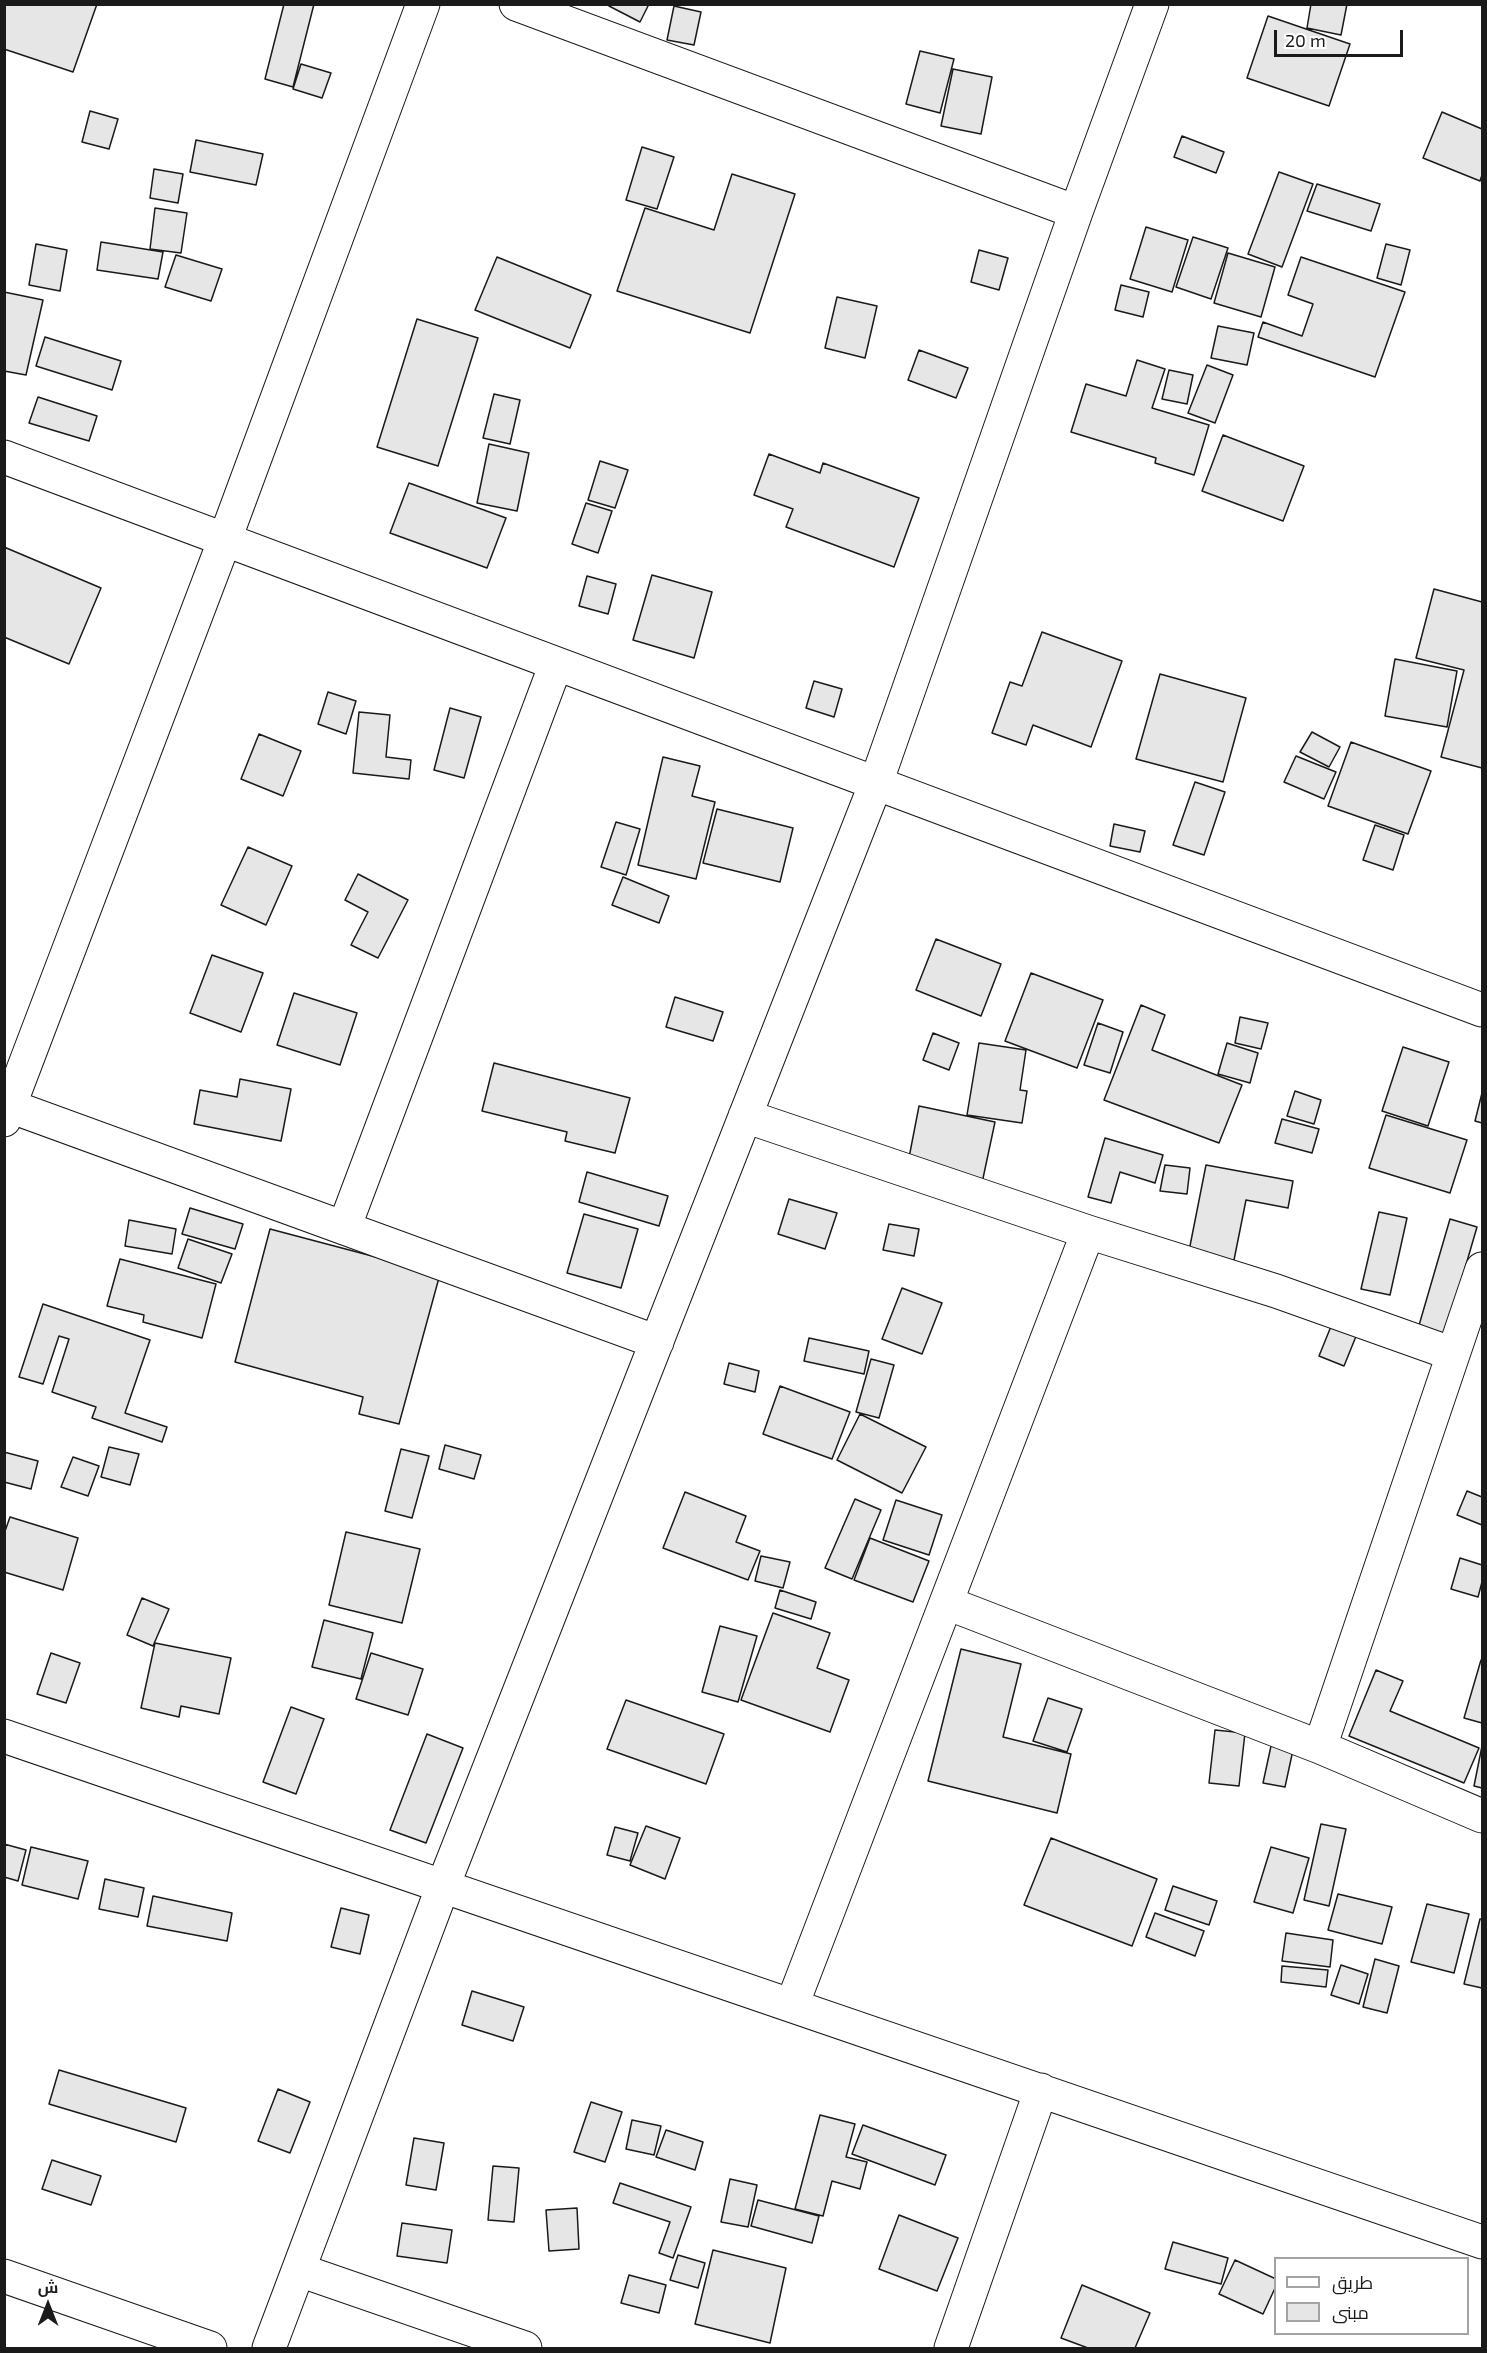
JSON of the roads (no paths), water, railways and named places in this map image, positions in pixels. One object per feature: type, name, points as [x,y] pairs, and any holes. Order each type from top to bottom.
[{"type":"street","points":[[423,4],[225,539],[6,1110],[344,1228],[657,1342]]},
{"type":"street","points":[[516,4],[1076,212]]},
{"type":"street","points":[[269,2349],[443,1886],[876,783],[1076,212],[1152,4]]},
{"type":"street","points":[[4,457],[1482,1010]]},
{"type":"street","points":[[344,1228],[556,664]]},
{"type":"street","points":[[745,1116],[1088,1232],[1276,1292],[1453,1354]]},
{"type":"street","points":[[792,2005],[1088,1232]]},
{"type":"street","points":[[1320,1747],[1482,1269]]},
{"type":"street","points":[[946,1603],[1320,1747],[1482,1816]]},
{"type":"street","points":[[4,1736],[1482,2242]]},
{"type":"street","points":[[951,2349],[1041,2090]]},
{"type":"street","points":[[299,2270],[525,2349]]},
{"type":"street","points":[[4,2276],[210,2349]]}]
